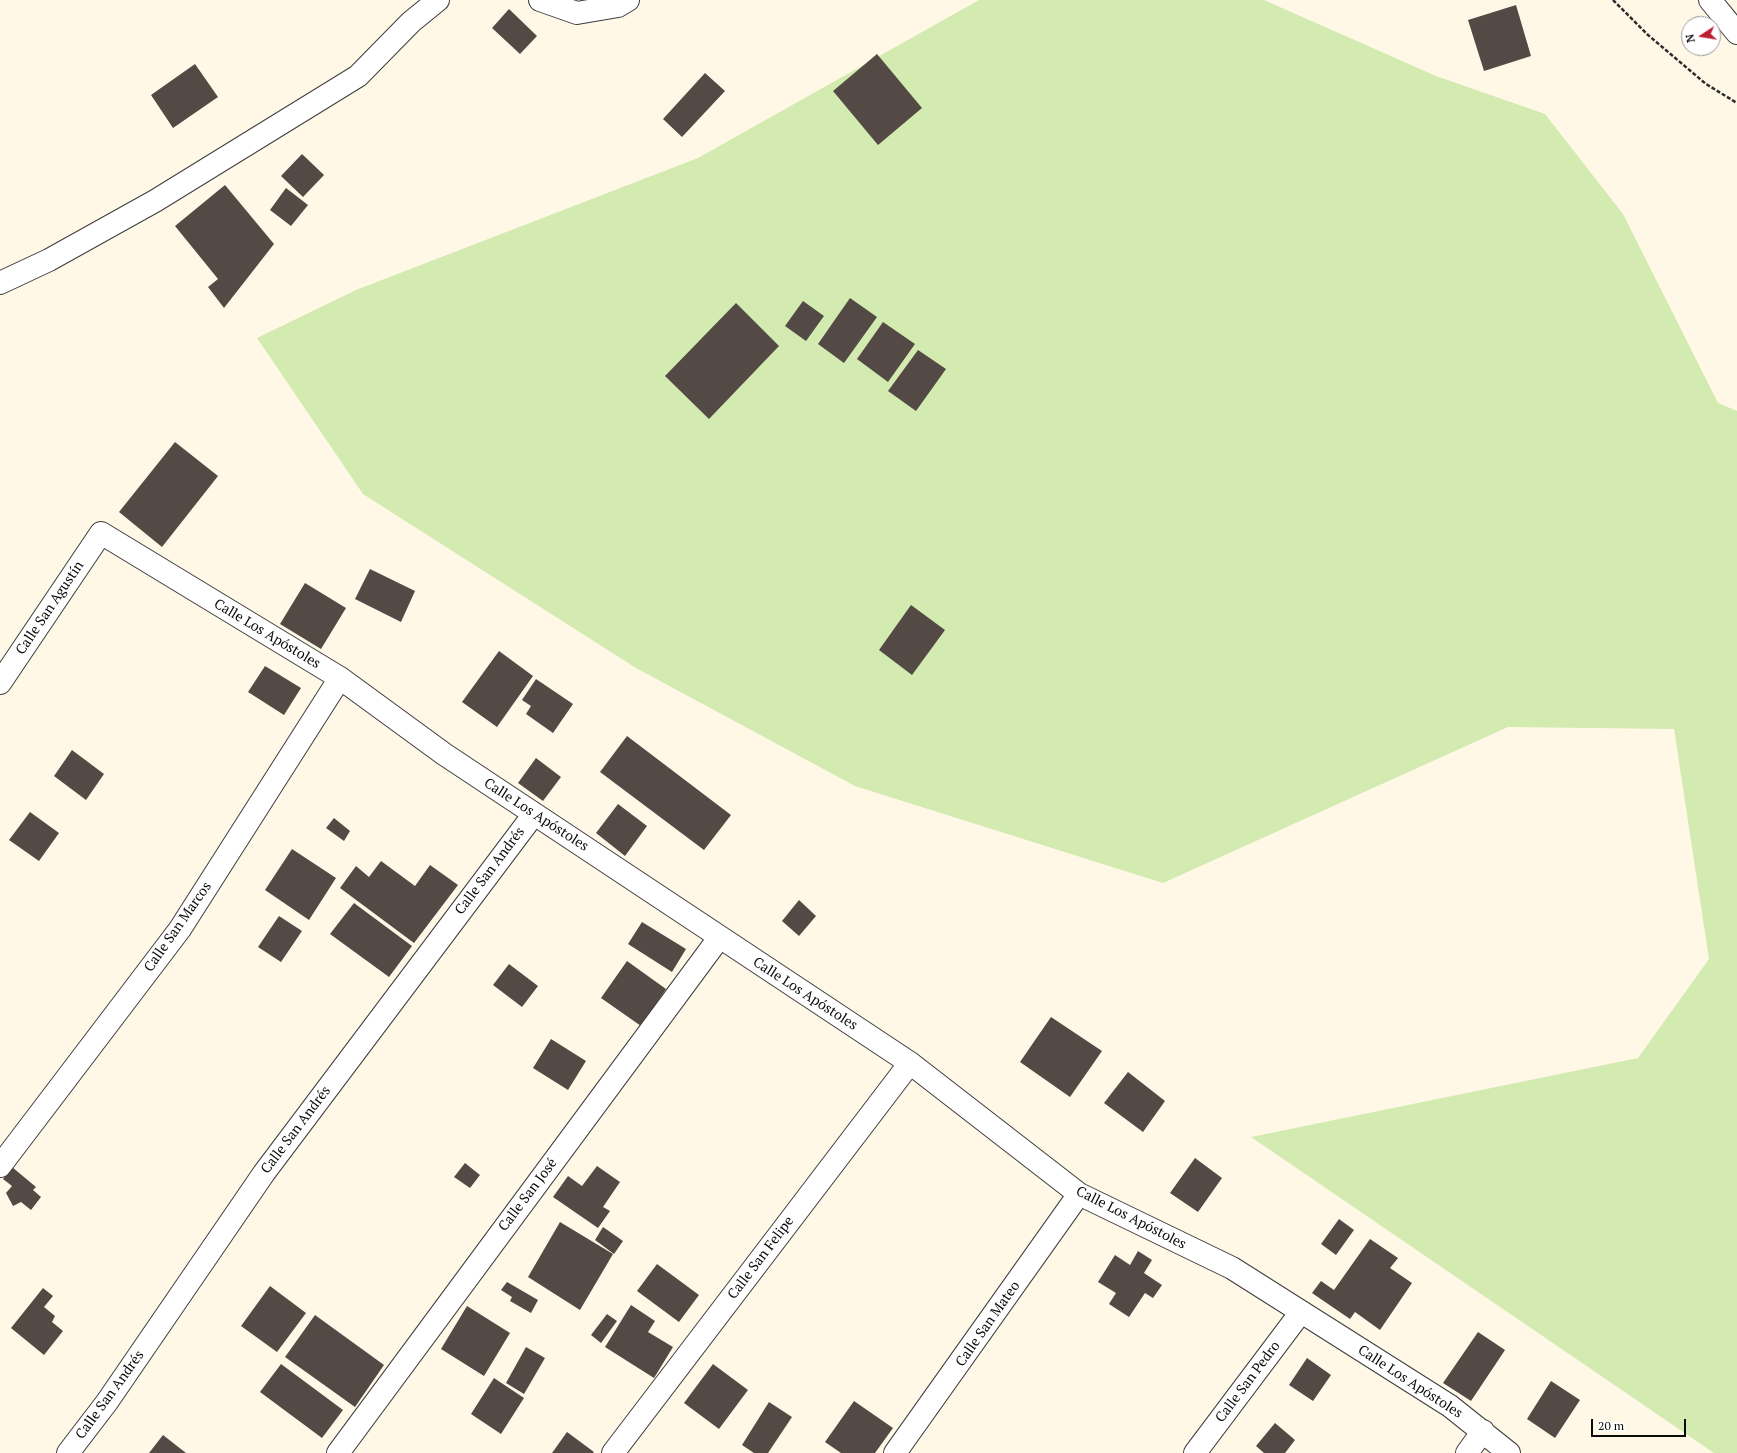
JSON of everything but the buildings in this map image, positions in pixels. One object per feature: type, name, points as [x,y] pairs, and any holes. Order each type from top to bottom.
[{"type":"street","points":[[0,282],[49,260],[155,201],[358,76],[411,22],[438,0]]},
{"type":"street","points":[[540,0],[577,13],[618,6],[628,0]]},
{"type":"street","points":[[1710,0],[1737,33]]},
{"type":"street","name":"Calle Los Apóstoles","points":[[101,533],[340,678],[444,754],[719,938],[910,1063],[1079,1194],[1232,1268],[1450,1406],[1509,1453]]},
{"type":"street","name":"Calle San Agustín","points":[[0,683],[101,533]]},
{"type":"street","name":"Calle San Marcos","points":[[0,1166],[180,929],[340,678]]},
{"type":"street","name":"Calle San Andrés","points":[[68,1453],[107,1402],[264,1173],[534,814]]},
{"type":"street","name":"Calle San José","points":[[338,1453],[719,938]]},
{"type":"street","name":"Calle San Felipe","points":[[612,1453],[910,1063]]},
{"type":"street","name":"Calle San Mateo","points":[[895,1453],[1079,1194]]},
{"type":"street","name":"Calle San Pedro","points":[[1195,1453],[1301,1312]]},
{"type":"street","points":[[1467,1453],[1483,1431]]},
{"type":"path","points":[[1613,0],[1648,35],[1706,84],[1737,103]]},
{"type":"green space","points":[[979,0],[1264,0],[1436,76],[1545,114],[1623,214],[1718,403],[1737,411],[1737,1453],[1714,1453],[1251,1137],[1638,1058],[1709,959],[1674,729],[1508,727],[1163,883],[855,786],[636,668],[363,494],[257,338],[356,290],[698,158]]}]
